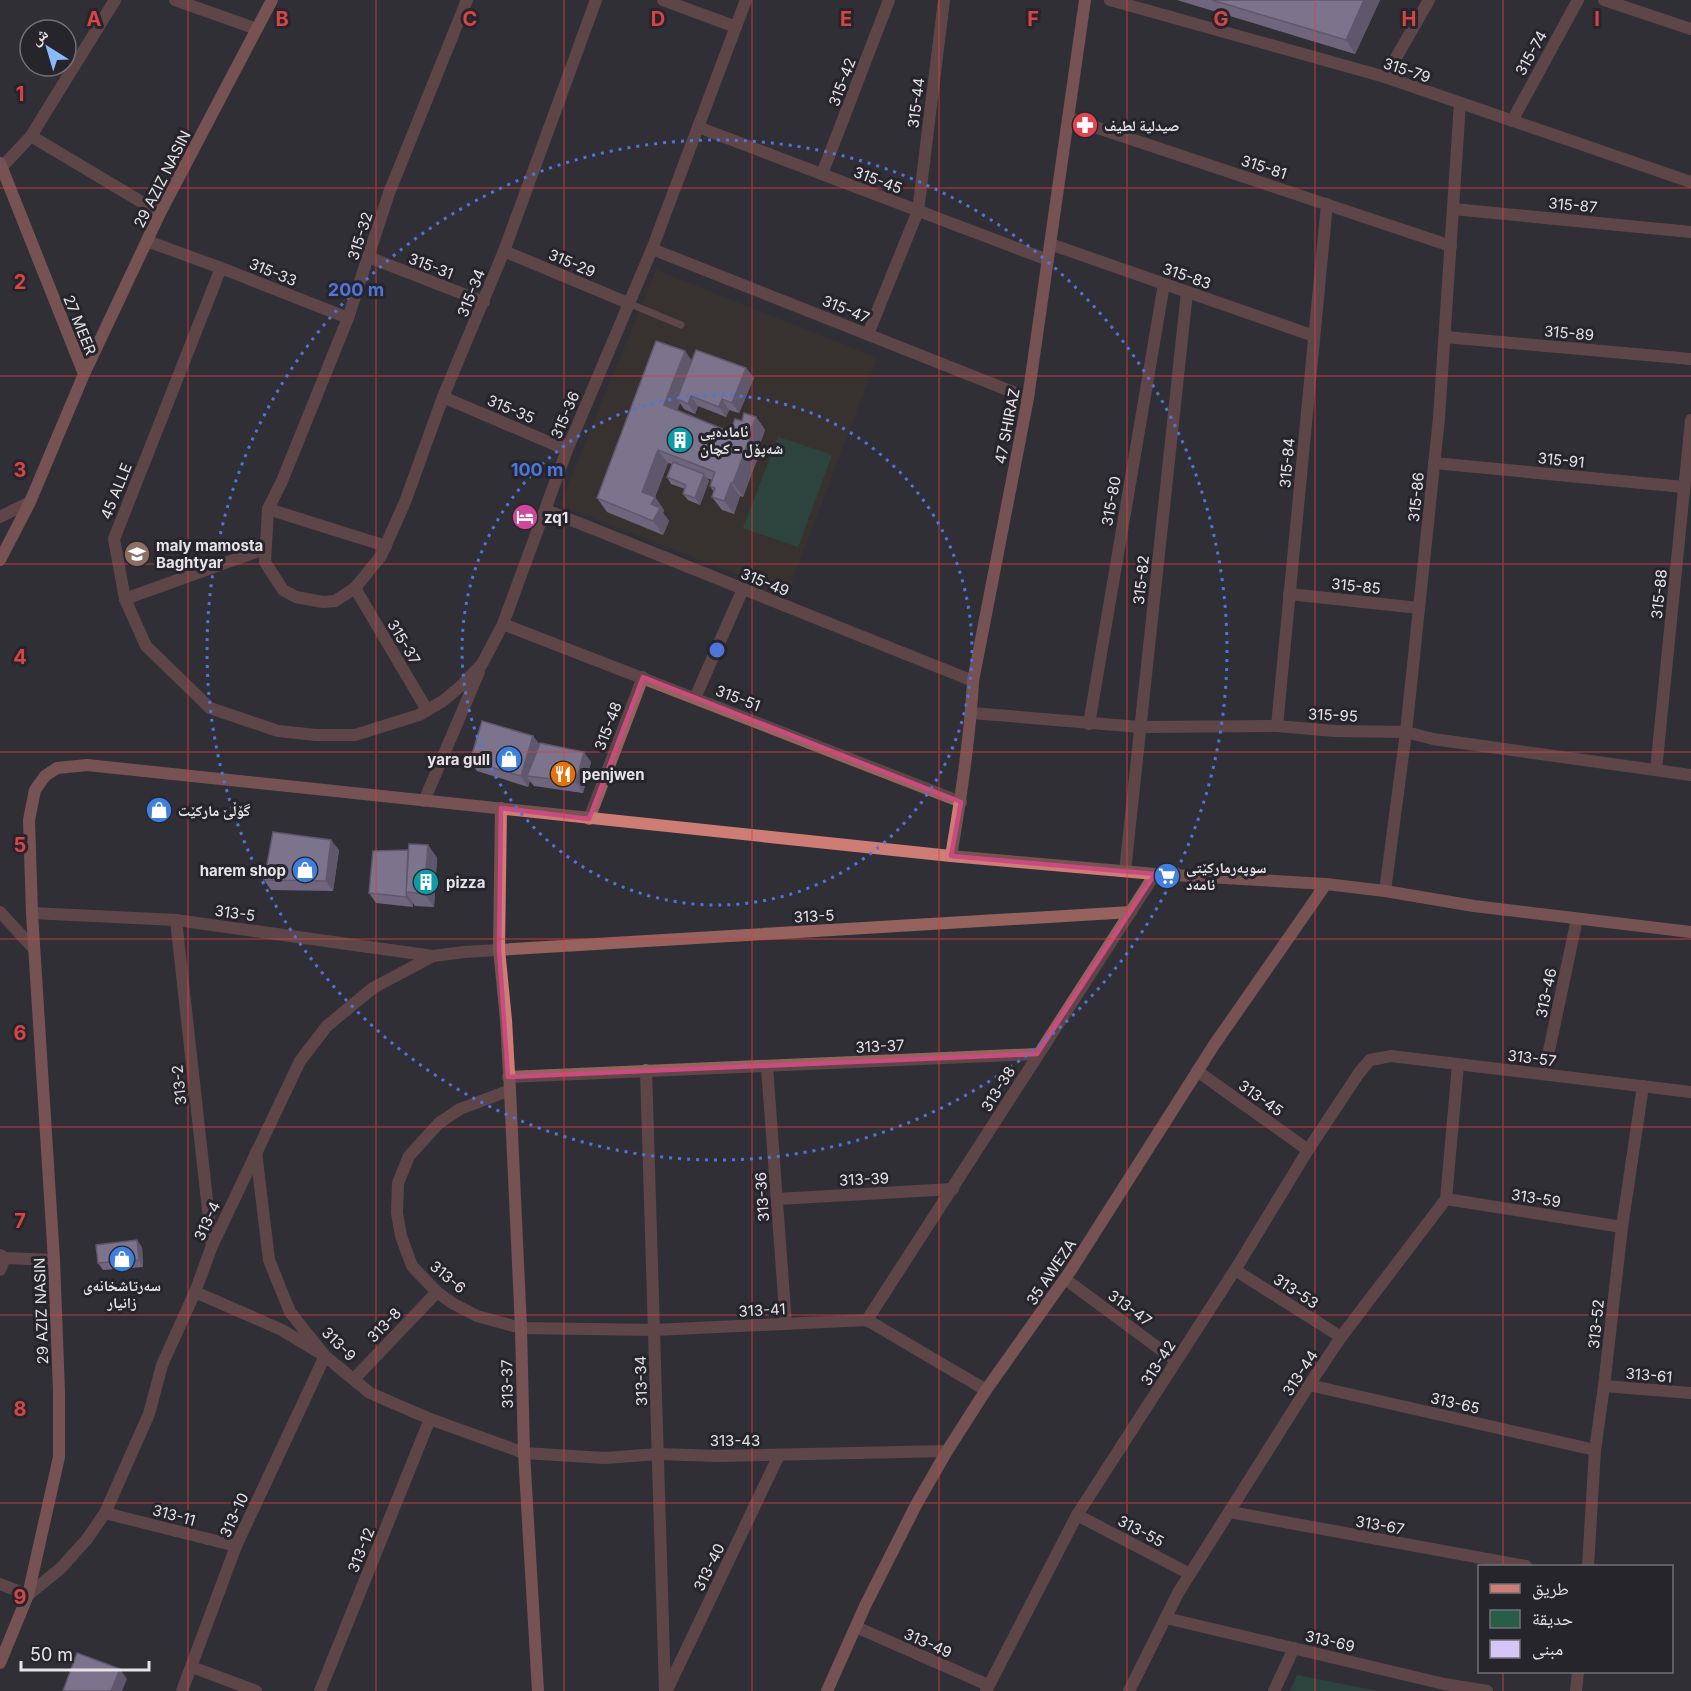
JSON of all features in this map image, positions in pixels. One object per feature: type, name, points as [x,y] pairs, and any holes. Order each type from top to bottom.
[{"type":"street","points":[[1,165],[31,136],[115,0]]},
{"type":"street","points":[[175,0],[257,29]]},
{"type":"street","name":"29 AZIZ NASIN","points":[[84,374],[160,213],[272,0]]},
{"type":"street","name":"315-32","points":[[264,549],[268,509],[282,481],[348,318],[389,193],[467,0]]},
{"type":"street","name":"315-34","points":[[355,588],[381,556],[405,501],[444,397],[504,251],[596,0]]},
{"type":"street","points":[[663,0],[736,27]]},
{"type":"street","name":"315-36","points":[[210,708],[278,731],[316,735],[356,735],[399,722],[427,710],[462,685],[482,664],[503,624],[567,450],[652,249],[746,0]]},
{"type":"street","name":"315-42","points":[[822,174],[889,0]]},
{"type":"street","name":"315-44","points":[[868,334],[918,211],[944,0]]},
{"type":"street","name":"47 SHIRAZ","points":[[951,856],[961,802],[974,681],[1028,398],[1085,0]]},
{"type":"street","name":"315-79","points":[[1110,0],[1385,77],[1691,182]]},
{"type":"street","points":[[1385,77],[1429,0]]},
{"type":"street","name":"315-74","points":[[1512,121],[1578,0]]},
{"type":"street","points":[[1605,0],[1691,29]]},
{"type":"street","name":"315-86","points":[[1385,891],[1406,732],[1434,463],[1460,104]]},
{"type":"street","name":"315-81","points":[[1068,118],[1450,246]]},
{"type":"street","name":"315-45","points":[[698,128],[1048,260]]},
{"type":"street","points":[[31,136],[160,213]]},
{"type":"street","name":"27 MEER","points":[[0,560],[30,502],[84,374],[1,165]]},
{"type":"street","name":"315-84","points":[[1276,726],[1327,204]]},
{"type":"street","name":"315-87","points":[[1453,209],[1691,232]]},
{"type":"street","name":"315-33","points":[[147,241],[348,318]]},
{"type":"street","name":"315-83","points":[[1050,244],[1314,336]]},
{"type":"street","name":"315-47","points":[[652,249],[1028,398]]},
{"type":"street","name":"315-29","points":[[504,251],[628,303]]},
{"type":"street","name":"315-31","points":[[368,257],[484,302]]},
{"type":"street","name":"45 ALLE","points":[[210,708],[147,646],[125,599],[114,539],[221,268]]},
{"type":"street","name":"315-80","points":[[1089,724],[1164,284]]},
{"type":"street","name":"315-82","points":[[1125,871],[1187,292]]},
{"type":"street","name":"315-89","points":[[1444,338],[1691,359]]},
{"type":"street","name":"315-35","points":[[444,397],[567,450]]},
{"type":"street","name":"315-88","points":[[1656,770],[1691,420]]},
{"type":"street","name":"315-91","points":[[1434,463],[1684,488]]},
{"type":"street","points":[[0,517],[30,502]]},
{"type":"street","points":[[268,509],[386,546]]},
{"type":"street","name":"315-49","points":[[546,510],[974,681]]},
{"type":"street","points":[[125,599],[264,549],[265,562],[273,576],[283,590],[296,597],[323,602],[335,601],[355,588]]},
{"type":"street","name":"315-37","points":[[355,588],[427,710]]},
{"type":"street","points":[[696,698],[743,589]]},
{"type":"street","name":"315-85","points":[[1289,594],[1419,608]]},
{"type":"street","name":"315-51","points":[[503,624],[961,802]]},
{"type":"street","points":[[424,801],[482,664]]},
{"type":"street","name":"315-48","points":[[589,819],[643,677]]},
{"type":"street","name":"315-95","points":[[972,713],[1140,727],[1276,726],[1335,731],[1406,732],[1433,739],[1691,775]]},
{"type":"street","name":"29 AZIZ NASIN","points":[[0,1663],[28,1595],[59,1456],[54,1260],[34,949],[29,820],[35,790],[45,776],[57,768],[87,765],[951,856],[1155,874],[1326,884],[1474,906],[1691,932]]},
{"type":"street","name":"313-37","points":[[501,808],[499,949],[510,1090],[521,1328],[524,1454],[538,1691]]},
{"type":"street","name":"313-38","points":[[867,1320],[1155,874]]},
{"type":"street","name":"35 AWEZA","points":[[827,1691],[916,1505],[947,1451],[986,1390],[1065,1279],[1197,1071],[1326,884]]},
{"type":"street","points":[[0,912],[34,949]]},
{"type":"street","name":"313-5","points":[[499,949],[1131,912]]},
{"type":"street","name":"313-5","points":[[32,913],[176,920],[433,956]]},
{"type":"street","name":"313-46","points":[[1544,1074],[1577,919]]},
{"type":"street","name":"313-2","points":[[176,920],[212,1246]]},
{"type":"street","name":"313-4","points":[[28,1595],[61,1569],[87,1539],[105,1513],[149,1414],[162,1365],[195,1292],[212,1246],[300,1061],[327,1026],[373,988],[433,956],[499,949]]},
{"type":"street","name":"313-37","points":[[508,1077],[1037,1054]]},
{"type":"street","name":"313-57","points":[[1370,1060],[1391,1056],[1691,1092]]},
{"type":"street","name":"313-42","points":[[987,1688],[1077,1515],[1235,1270],[1308,1150],[1370,1060]]},
{"type":"street","points":[[1446,1199],[1458,1065]]},
{"type":"street","name":"313-36","points":[[767,1067],[786,1324]]},
{"type":"street","name":"313-34","points":[[646,1070],[666,1691]]},
{"type":"street","name":"313-45","points":[[1197,1071],[1308,1150]]},
{"type":"street","name":"313-52","points":[[1588,1565],[1595,1450],[1622,1227],[1643,1086]]},
{"type":"street","name":"313-6","points":[[510,1090],[460,1109],[439,1123],[409,1156],[398,1182],[397,1213],[401,1236],[412,1266],[437,1292],[477,1316],[521,1328]]},
{"type":"street","name":"313-9","points":[[256,1152],[269,1260],[290,1312],[325,1356],[370,1393],[430,1419],[524,1454]]},
{"type":"street","name":"313-39","points":[[777,1199],[953,1189]]},
{"type":"street","name":"313-59","points":[[1446,1199],[1622,1227]]},
{"type":"street","name":"313-44","points":[[1129,1691],[1190,1574],[1309,1385],[1341,1337],[1446,1199]]},
{"type":"street","points":[[2,1261],[54,1260]]},
{"type":"street","name":"313-53","points":[[1235,1270],[1341,1337]]},
{"type":"street","name":"313-47","points":[[1065,1279],[1176,1361]]},
{"type":"street","points":[[195,1292],[282,1330],[325,1356]]},
{"type":"street","name":"313-8","points":[[354,1379],[437,1292]]},
{"type":"street","points":[[867,1320],[986,1390]]},
{"type":"street","name":"313-41","points":[[521,1328],[654,1330],[867,1320]]},
{"type":"street","name":"313-10","points":[[182,1691],[236,1546],[325,1356]]},
{"type":"street","name":"313-65","points":[[1309,1385],[1595,1450]]},
{"type":"street","name":"313-61","points":[[1604,1386],[1691,1393]]},
{"type":"street","name":"313-12","points":[[320,1691],[430,1419]]},
{"type":"street","name":"313-43","points":[[524,1454],[606,1458],[658,1454],[718,1456],[947,1451]]},
{"type":"street","name":"313-40","points":[[666,1691],[779,1455]]},
{"type":"street","name":"313-67","points":[[1230,1512],[1521,1565]]},
{"type":"street","name":"313-11","points":[[105,1513],[236,1546]]},
{"type":"street","name":"313-55","points":[[1077,1515],[1190,1574]]},
{"type":"street","points":[[0,1584],[28,1595]]},
{"type":"street","name":"313-69","points":[[1166,1618],[1444,1687],[1487,1691]]},
{"type":"street","name":"313-49","points":[[856,1628],[987,1688]]},
{"type":"street","points":[[1274,1691],[1294,1648]]},
{"type":"street","points":[[192,1667],[252,1690]]},
{"type":"street","points":[[1576,1691],[1578,1673]]},
{"type":"lane","points":[[628,303],[681,325]]},
{"type":"highlighted area","points":[[643,677],[961,802],[951,856],[1155,874],[1037,1054],[508,1077],[499,949],[501,808],[589,819]]},
{"type":"shaded area","points":[[656,270],[877,358],[787,594],[560,505]]},
{"type":"green space","points":[[778,437],[832,455],[798,547],[743,528]]},
{"type":"green space","points":[[1297,1675],[1377,1691],[1290,1691]]},
{"type":"building","points":[[1212,0],[1364,0],[1346,40]]},
{"type":"building","name":"ئامادەیی شەپۆل - کچان","points":[[656,341],[685,351],[664,405],[730,432],[735,419],[742,421],[744,413],[756,417],[733,483],[724,501],[712,497],[715,488],[710,486],[715,472],[658,450],[642,492],[655,497],[651,504],[660,508],[653,521],[597,498]]},
{"type":"building","points":[[696,350],[746,368],[732,403],[722,399],[719,407],[691,396],[688,404],[677,399]]},
{"type":"building","points":[[673,462],[704,474],[695,498],[683,494],[686,485],[667,477]]},
{"type":"building","name":"yara gull","points":[[482,721],[533,736],[521,776],[470,761]]},
{"type":"building","points":[[540,743],[584,752],[576,782],[527,776]]},
{"type":"building","name":"harem shop","points":[[273,832],[331,840],[326,881],[264,880]]},
{"type":"building","points":[[409,844],[428,845],[424,894],[406,892]]},
{"type":"building","points":[[408,850],[406,897],[369,893],[373,851]]},
{"type":"building","points":[[137,1240],[139,1260],[98,1263],[96,1245]]},
{"type":"building","points":[[77,1653],[120,1669],[111,1691],[63,1691]]},
{"type":"place","name":"صیدلیة لطیف","points":[[1085,125]]},
{"type":"place","name":"ئامادەیی شەپۆل - کچان","points":[[680,440]]},
{"type":"place","name":"zq1","points":[[525,517]]},
{"type":"place","name":"maly mamosta Baghtyar","points":[[137,554]]},
{"type":"place","name":"yara gull","points":[[509,759]]},
{"type":"place","name":"penjwen","points":[[563,774]]},
{"type":"place","name":"گۆڵێ مارکێت","points":[[159,810]]},
{"type":"place","name":"harem shop","points":[[305,870]]},
{"type":"place","name":"سوپەرمارکێتی ئامەد","points":[[1167,876]]},
{"type":"place","name":"pizza","points":[[426,882]]},
{"type":"place","name":"سەرتاشخانەی زانیار","points":[[122,1259]]}]
